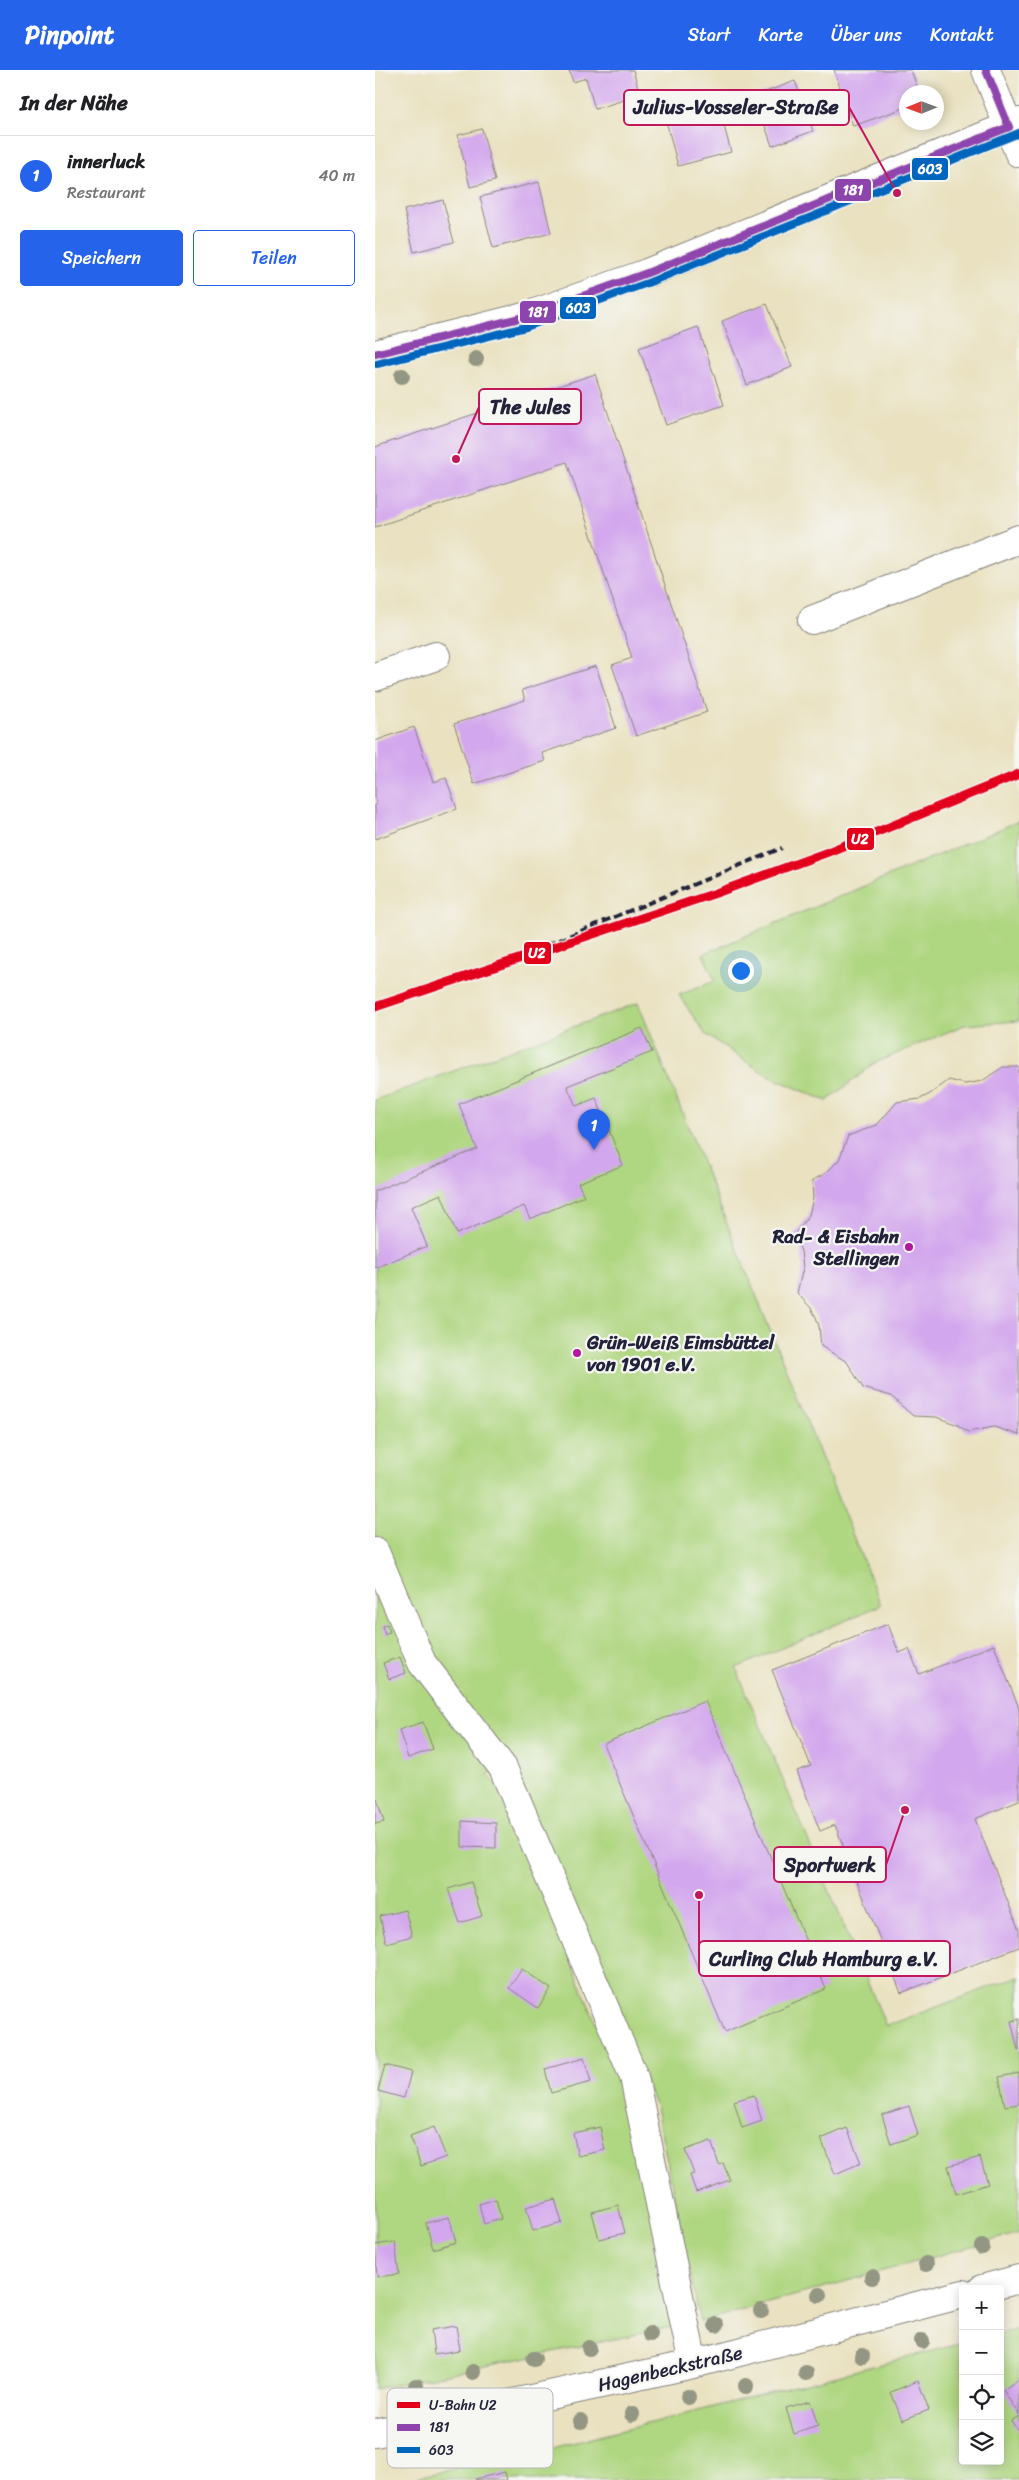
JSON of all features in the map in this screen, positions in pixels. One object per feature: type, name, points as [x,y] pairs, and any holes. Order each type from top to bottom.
[{"type":"street","points":[[986,70],[1014,124],[1019,153]]},
{"type":"street","points":[[375,354],[524,317],[647,272],[1014,124]]},
{"type":"street","points":[[812,620],[1019,539]]},
{"type":"street","points":[[375,677],[436,656]]},
{"type":"street","points":[[375,1552],[422,1662],[503,1768],[634,2077],[693,2364]]},
{"type":"street","points":[[997,2285],[1019,2279]]},
{"type":"street","name":"Hagenbeckstraße","points":[[553,2394],[693,2364],[959,2295]]},
{"type":"green space","points":[[1019,821],[1019,1021],[964,1025],[875,1063],[827,1101],[768,1076],[705,1034],[679,995],[715,981],[703,954]]},
{"type":"green space","points":[[638,1003],[881,1605],[736,1668],[886,2026],[1019,1976],[1019,2233],[700,2322],[656,2107],[512,1764],[488,1774],[503,1795],[627,2099],[677,2326],[375,2389],[375,1100]]},
{"type":"green space","points":[[1019,2329],[1019,2480],[401,2480],[460,2468],[553,2468],[553,2448],[959,2344],[959,2465],[1004,2465],[1004,2333]]},
{"type":"building","points":[[569,70],[633,70],[640,95],[595,109],[586,78],[573,82]]},
{"type":"building","points":[[834,70],[911,70],[916,85],[899,85],[899,110],[853,126]]},
{"type":"building","points":[[795,81],[813,131],[772,146],[755,96]]},
{"type":"building","points":[[718,103],[731,152],[678,166],[665,117]]},
{"type":"building","points":[[482,129],[495,181],[470,187],[458,135]]},
{"type":"building","points":[[539,182],[551,233],[493,248],[480,197]]},
{"type":"building","points":[[443,200],[454,242],[414,252],[404,210]]},
{"type":"building","points":[[767,304],[792,367],[747,385],[722,321]]},
{"type":"building","points":[[698,327],[724,405],[666,425],[639,348]]},
{"type":"building","points":[[595,374],[707,712],[636,736],[612,665],[632,658],[567,462],[375,527],[375,447]]},
{"type":"building","points":[[596,666],[616,728],[542,753],[545,761],[474,784],[454,724],[525,700],[522,690]]},
{"type":"building","points":[[414,727],[433,782],[446,778],[457,809],[375,839],[375,804],[377,803],[375,797],[375,741]]},
{"type":"building","points":[[642,1028],[652,1052],[567,1086],[576,1106],[596,1098],[623,1165],[578,1183],[584,1196],[530,1219],[524,1206],[457,1234],[441,1194],[411,1207],[427,1246],[375,1268],[375,1191],[477,1149],[459,1104]]},
{"type":"building","name":"Rad- & Eisbahn Stellingen","points":[[1003,1067],[1019,1067],[1019,1435],[994,1427],[968,1432],[958,1425],[936,1417],[913,1416],[891,1396],[863,1388],[847,1362],[821,1346],[816,1317],[811,1308],[797,1293],[803,1268],[801,1251],[794,1235],[809,1215],[813,1198],[812,1181],[827,1172],[839,1160],[848,1136],[877,1125],[897,1102],[920,1099],[949,1080],[965,1084],[982,1081]]},
{"type":"building","points":[[387,1624],[390,1632],[385,1635],[382,1626]]},
{"type":"building","points":[[888,1624],[899,1653],[909,1649],[919,1674],[994,1645],[1019,1708],[1019,1801],[975,1819],[1019,1930],[1019,1947],[901,1993],[835,1825],[820,1831],[797,1771],[811,1766],[772,1670]]},
{"type":"building","points":[[400,1657],[406,1673],[389,1679],[383,1663]]},
{"type":"building","points":[[705,1701],[826,1989],[725,2032],[603,1744]]},
{"type":"building","points":[[423,1722],[433,1749],[408,1758],[399,1730]]},
{"type":"building","points":[[375,1799],[377,1799],[384,1822],[375,1824]]},
{"type":"building","points":[[462,1821],[496,1823],[496,1848],[462,1847]]},
{"type":"building","points":[[471,1882],[482,1916],[460,1923],[448,1889]]},
{"type":"building","points":[[405,1910],[412,1936],[386,1943],[380,1916]]},
{"type":"building","points":[[522,1969],[551,1989],[538,2008],[509,1988]]},
{"type":"building","points":[[1019,2019],[1019,2050],[1018,2050],[1011,2021]]},
{"type":"building","points":[[584,2058],[591,2082],[551,2093],[545,2069]]},
{"type":"building","points":[[385,2065],[411,2072],[404,2098],[378,2091]]},
{"type":"building","points":[[1019,2073],[1019,2104],[1005,2106],[999,2077]]},
{"type":"building","points":[[754,2095],[762,2121],[742,2128],[734,2101]]},
{"type":"building","points":[[909,2106],[918,2135],[891,2144],[882,2115]]},
{"type":"building","points":[[434,2127],[446,2157],[421,2166],[410,2136]]},
{"type":"building","points":[[600,2127],[605,2150],[578,2156],[573,2133]]},
{"type":"building","points":[[847,2128],[861,2163],[835,2174],[821,2139]]},
{"type":"building","points":[[711,2141],[719,2165],[723,2163],[730,2180],[696,2192],[690,2175],[694,2174],[685,2150]]},
{"type":"building","points":[[980,2157],[988,2184],[956,2194],[948,2166]]},
{"type":"building","points":[[496,2199],[501,2219],[484,2224],[479,2204]]},
{"type":"building","points":[[555,2199],[562,2223],[533,2231],[526,2207]]},
{"type":"building","points":[[618,2205],[625,2233],[599,2239],[592,2212]]},
{"type":"building","points":[[449,2217],[456,2242],[433,2249],[426,2223]]},
{"type":"building","points":[[395,2242],[399,2274],[377,2277],[375,2245]]},
{"type":"building","points":[[456,2326],[460,2350],[434,2354],[431,2330]]},
{"type":"building","points":[[1019,2379],[1019,2415],[1004,2392],[1004,2389]]},
{"type":"building","points":[[918,2381],[929,2410],[902,2420],[891,2392]]},
{"type":"building","points":[[810,2401],[818,2426],[794,2434],[786,2408]]},
{"type":"building","points":[[1019,2416],[1019,2432],[1011,2421]]},
{"type":"building","points":[[505,2472],[507,2480],[475,2479]]},
{"type":"railway","points":[[503,963],[782,848]]},
{"type":"metro line","name":"U2","points":[[375,1007],[716,893],[828,852],[1019,774]]},
{"type":"transit line","name":"181","points":[[986,70],[1009,127]]},
{"type":"transit line","name":"181","points":[[375,354],[524,317],[647,273],[1009,127]]},
{"type":"transit line","name":"603","points":[[377,364],[526,327],[650,282],[1019,133]]},
{"type":"place","name":"Julius-Vosseler-Straße","points":[[897,193]]},
{"type":"place","name":"The Jules","points":[[456,459]]},
{"type":"place","name":"innerluck","points":[[594,1150]]},
{"type":"place","name":"Rad- & Eisbahn Stellingen","points":[[909,1247]]},
{"type":"place","name":"Grün-Weiß Eimsbüttel von 1901 e.V.","points":[[577,1353]]},
{"type":"place","name":"Sportwerk","points":[[905,1810]]},
{"type":"place","name":"Curling Club Hamburg e.V.","points":[[699,1895]]}]
